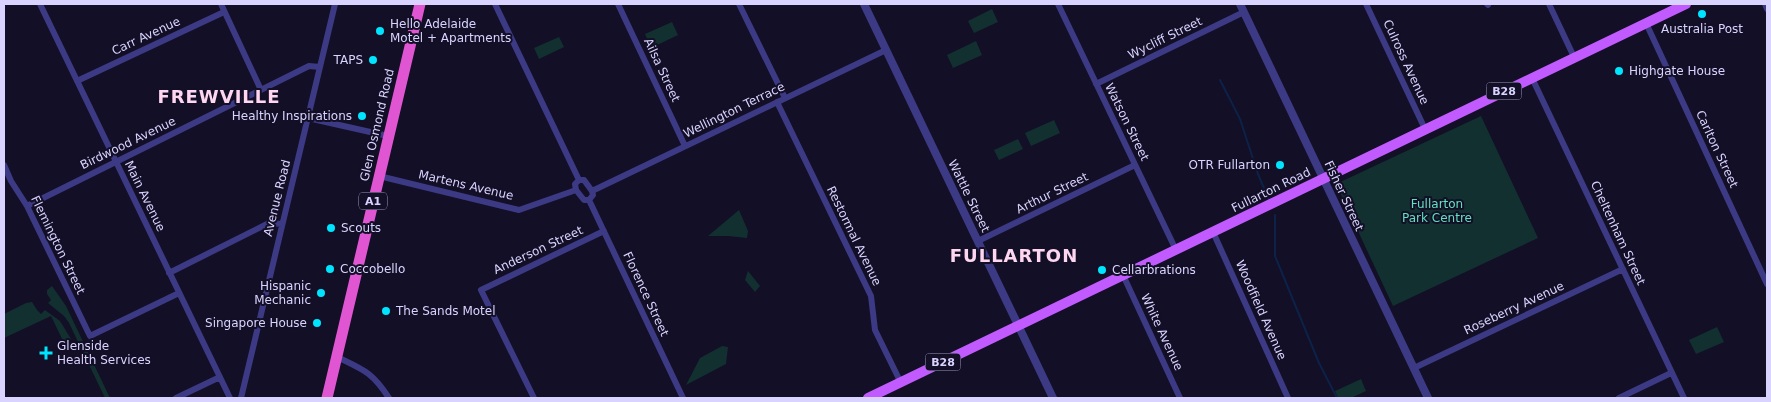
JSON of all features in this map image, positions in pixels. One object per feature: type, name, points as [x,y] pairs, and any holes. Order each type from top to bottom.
[{"type":"highway","name":"Glen Osmond Road","points":[[327,398],[420,4]]},
{"type":"main road","name":"Fullarton Road","points":[[868,398],[1686,4]]},
{"type":"street","name":"Main Avenue","points":[[40,4],[230,398]]},
{"type":"street","points":[[220,4],[261,90]]},
{"type":"street","name":"Avenue Road","points":[[241,398],[335,4]]},
{"type":"street","points":[[494,4],[578,180]]},
{"type":"street","name":"Ailsa Street","points":[[618,4],[685,146]]},
{"type":"street","points":[[739,4],[785,98]]},
{"type":"street","name":"Wattle Street","points":[[864,4],[1053,398]]},
{"type":"street","name":"Watson Street","points":[[1058,4],[1176,250]]},
{"type":"street","name":"Fisher Street","points":[[1240,4],[1428,398]]},
{"type":"street","name":"Culross Avenue","points":[[1366,4],[1426,129]]},
{"type":"street","points":[[1549,4],[1574,57]]},
{"type":"street","points":[[1765,4],[1767,9]]},
{"type":"street","name":"Carr Avenue","points":[[77,81],[224,12]]},
{"type":"street","name":"Wycliff Street","points":[[1096,84],[1244,12]]},
{"type":"street","name":"Carlton Street","points":[[1646,23],[1767,284]]},
{"type":"street","name":"Wellington Terrace","points":[[592,191],[886,50]]},
{"type":"street","name":"Birdwood Avenue","points":[[27,206],[309,66],[320,67]]},
{"type":"street","name":"Cheltenham Street","points":[[1532,78],[1684,398]]},
{"type":"street","name":"Restormal Avenue","points":[[777,102],[871,296],[875,330],[900,383]]},
{"type":"street","points":[[308,118],[388,136]]},
{"type":"street","name":"Flemington Street","points":[[4,165],[11,181],[27,206],[90,336],[179,293]]},
{"type":"street","name":"Arthur Street","points":[[978,241],[1135,165]]},
{"type":"street","name":"Martens Avenue","points":[[379,176],[519,210],[576,190]]},
{"type":"street","points":[[578,180],[584,180],[592,191],[593,196],[589,200],[584,200],[576,190],[575,184],[578,180]]},
{"type":"street","name":"Florence Street","points":[[589,200],[683,398]]},
{"type":"street","points":[[169,273],[268,223],[282,224]]},
{"type":"street","name":"Anderson Street","points":[[534,398],[481,290],[604,231]]},
{"type":"street","name":"Woodfield Avenue","points":[[1213,232],[1288,398]]},
{"type":"street","name":"Roseberry Avenue","points":[[1414,368],[1623,269]]},
{"type":"street","name":"White Avenue","points":[[1123,275],[1180,398]]},
{"type":"street","points":[[337,357],[361,368],[377,380],[388,398]]},
{"type":"street","points":[[1619,398],[1671,373]]},
{"type":"street","points":[[176,398],[220,377]]},
{"type":"green space","points":[[992,9],[998,22],[974,33],[968,21]]},
{"type":"green space","points":[[672,22],[678,35],[651,48],[645,34]]},
{"type":"green space","points":[[559,37],[564,47],[539,59],[534,48]]},
{"type":"green space","points":[[976,41],[982,55],[953,68],[947,55]]},
{"type":"green space","name":"Fullarton Park Centre","points":[[1481,116],[1538,238],[1393,306],[1336,184]]},
{"type":"green space","points":[[1054,120],[1060,133],[1031,146],[1025,133]]},
{"type":"green space","points":[[1018,139],[1023,149],[999,160],[994,150]]},
{"type":"green space","points":[[739,210],[748,231],[747,238],[708,236]]},
{"type":"green space","points":[[748,271],[760,286],[755,292],[745,280]]},
{"type":"green space","points":[[52,286],[66,306],[110,398],[105,398],[69,323],[64,316],[48,303],[51,300],[47,290]]},
{"type":"green space","points":[[32,302],[41,314],[45,310],[60,321],[71,339],[64,343],[51,316],[4,338],[4,314]]},
{"type":"green space","points":[[1717,327],[1724,342],[1696,354],[1689,340]]},
{"type":"green space","points":[[722,346],[728,347],[726,364],[686,385],[700,358]]},
{"type":"green space","points":[[1361,379],[1366,391],[1351,398],[1338,398],[1335,391]]},
{"type":"waterway","points":[[1220,80],[1240,119],[1258,174],[1269,200]]},
{"type":"waterway","points":[[1275,215],[1275,256],[1319,363],[1337,398]]},
{"type":"place","name":"Australia Post","points":[[1702,14]]},
{"type":"place","name":"Hello Adelaide Motel + Apartments","points":[[380,31]]},
{"type":"place","name":"TAPS","points":[[373,60]]},
{"type":"place","name":"Highgate House","points":[[1619,71]]},
{"type":"place","name":"Healthy Inspirations","points":[[362,116]]},
{"type":"place","name":"OTR Fullarton","points":[[1280,165]]},
{"type":"place","name":"Scouts","points":[[331,228]]},
{"type":"place","name":"Coccobello","points":[[330,269]]},
{"type":"place","name":"Cellarbrations","points":[[1102,270]]},
{"type":"place","name":"Hispanic Mechanic","points":[[321,293]]},
{"type":"place","name":"The Sands Motel","points":[[386,311]]},
{"type":"place","name":"Singapore House","points":[[317,323]]},
{"type":"place","name":"Glenside Health Services","points":[[46,353]]},
{"type":"district","name":"FREWVILLE","points":[[219,97]]},
{"type":"district","name":"FULLARTON","points":[[1014,256]]}]
